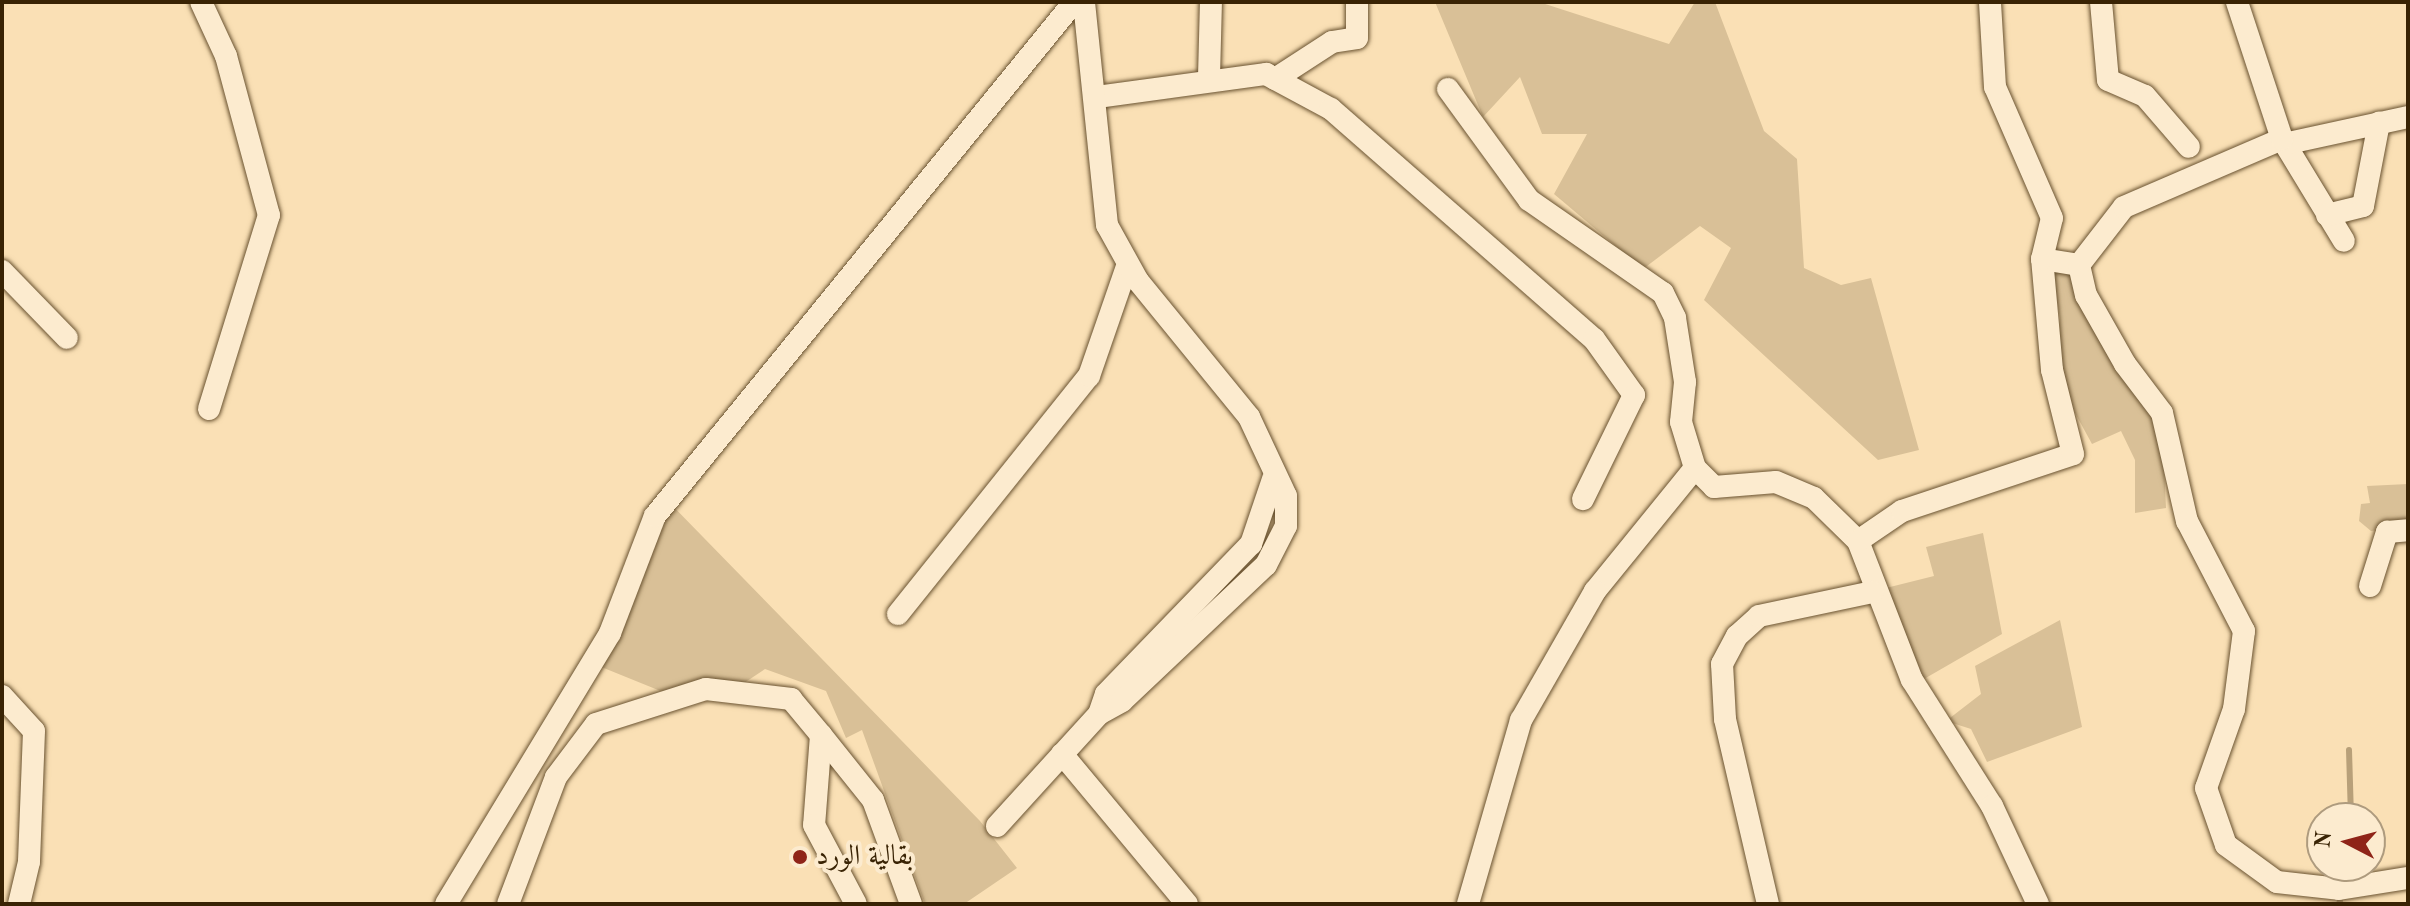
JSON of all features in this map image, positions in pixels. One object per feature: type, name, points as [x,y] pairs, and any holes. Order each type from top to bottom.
[{"type":"street","points":[[201,2],[226,56],[269,215],[209,409]]},
{"type":"street","points":[[446,904],[610,633],[655,516],[1074,2]]},
{"type":"street","points":[[997,826],[1099,714],[1233,595],[1282,540],[1286,496],[1273,479],[1239,402],[1127,266],[1101,202],[1097,97],[1084,2]]},
{"type":"street","points":[[1209,77],[1211,2]]},
{"type":"street","points":[[1275,79],[1332,42],[1357,38],[1357,2]]},
{"type":"street","points":[[1858,541],[1902,511],[2073,454],[2052,370],[2042,259],[2052,218],[1995,87],[1990,2]]},
{"type":"street","points":[[2101,2],[2108,80],[2145,96],[2189,147]]},
{"type":"street","points":[[2237,2],[2283,141],[2344,241]]},
{"type":"street","points":[[1097,97],[1209,77],[1275,79],[1331,109],[1594,339],[1634,395],[1583,499]]},
{"type":"street","points":[[1448,89],[1529,200],[1663,293],[1675,318],[1685,382],[1681,422],[1695,468],[1714,487],[1776,482],[1814,498],[1858,541],[1873,592],[1912,680],[1992,806],[2038,904]]},
{"type":"street","points":[[2079,265],[2124,207],[2283,141],[2408,117]]},
{"type":"street","points":[[2327,215],[2363,206],[2379,123]]},
{"type":"street","points":[[2042,259],[2079,265]]},
{"type":"street","points":[[2079,265],[2086,295],[2125,364],[2162,413],[2187,521],[2244,631],[2234,709],[2206,788],[2226,845],[2277,882],[2339,889],[2408,878]]},
{"type":"street","points":[[898,614],[1089,376],[1127,266]]},
{"type":"street","points":[[2,271],[67,338]]},
{"type":"street","points":[[1468,904],[1521,720],[1595,591],[1695,468]]},
{"type":"street","points":[[1099,714],[1106,694],[1257,535],[1273,479]]},
{"type":"street","points":[[2370,586],[2387,532],[2408,530]]},
{"type":"street","points":[[1217,579],[1233,595]]},
{"type":"street","points":[[1768,904],[1725,719],[1722,664],[1737,636],[1759,616],[1873,592]]},
{"type":"street","points":[[508,904],[556,777],[596,724],[706,689],[791,699],[873,800],[911,904]]},
{"type":"street","points":[[2,696],[34,731],[29,862],[19,904]]},
{"type":"street","points":[[574,696],[596,724]]},
{"type":"street","points":[[821,735],[814,825],[856,904]]},
{"type":"street","points":[[1062,754],[1187,904]]},
{"type":"street","points":[[2285,904],[2296,884]]},
{"type":"shaded area","points":[[1435,2],[1539,2],[1669,44],[1695,2],[1715,2],[1764,131],[1797,159],[1804,268],[1841,285],[1871,278],[1919,450],[1878,460],[1704,300],[1731,248],[1700,226],[1643,269],[1554,194],[1587,134],[1542,134],[1520,77],[1483,117]]},
{"type":"shaded area","points":[[2052,270],[2072,271],[2147,406],[2163,446],[2166,508],[2135,513],[2135,460],[2121,431],[2092,444],[2056,378],[2060,318]]},
{"type":"shaded area","points":[[2408,484],[2408,526],[2371,531],[2359,521],[2361,504],[2370,503],[2367,486]]},
{"type":"shaded area","points":[[663,496],[980,821],[1017,868],[964,904],[925,904],[862,730],[846,738],[826,691],[765,669],[735,689],[663,692],[589,662]]},
{"type":"shaded area","points":[[1983,533],[2002,634],[1924,679],[1886,588],[1934,576],[1926,547]]},
{"type":"shaded area","points":[[2060,620],[2082,727],[1987,762],[1971,729],[1946,721],[1981,694],[1975,666]]},
{"type":"waterway","points":[[2349,750],[2351,802]]},
{"type":"place","name":"بقالية الورد","points":[[800,857]]}]
